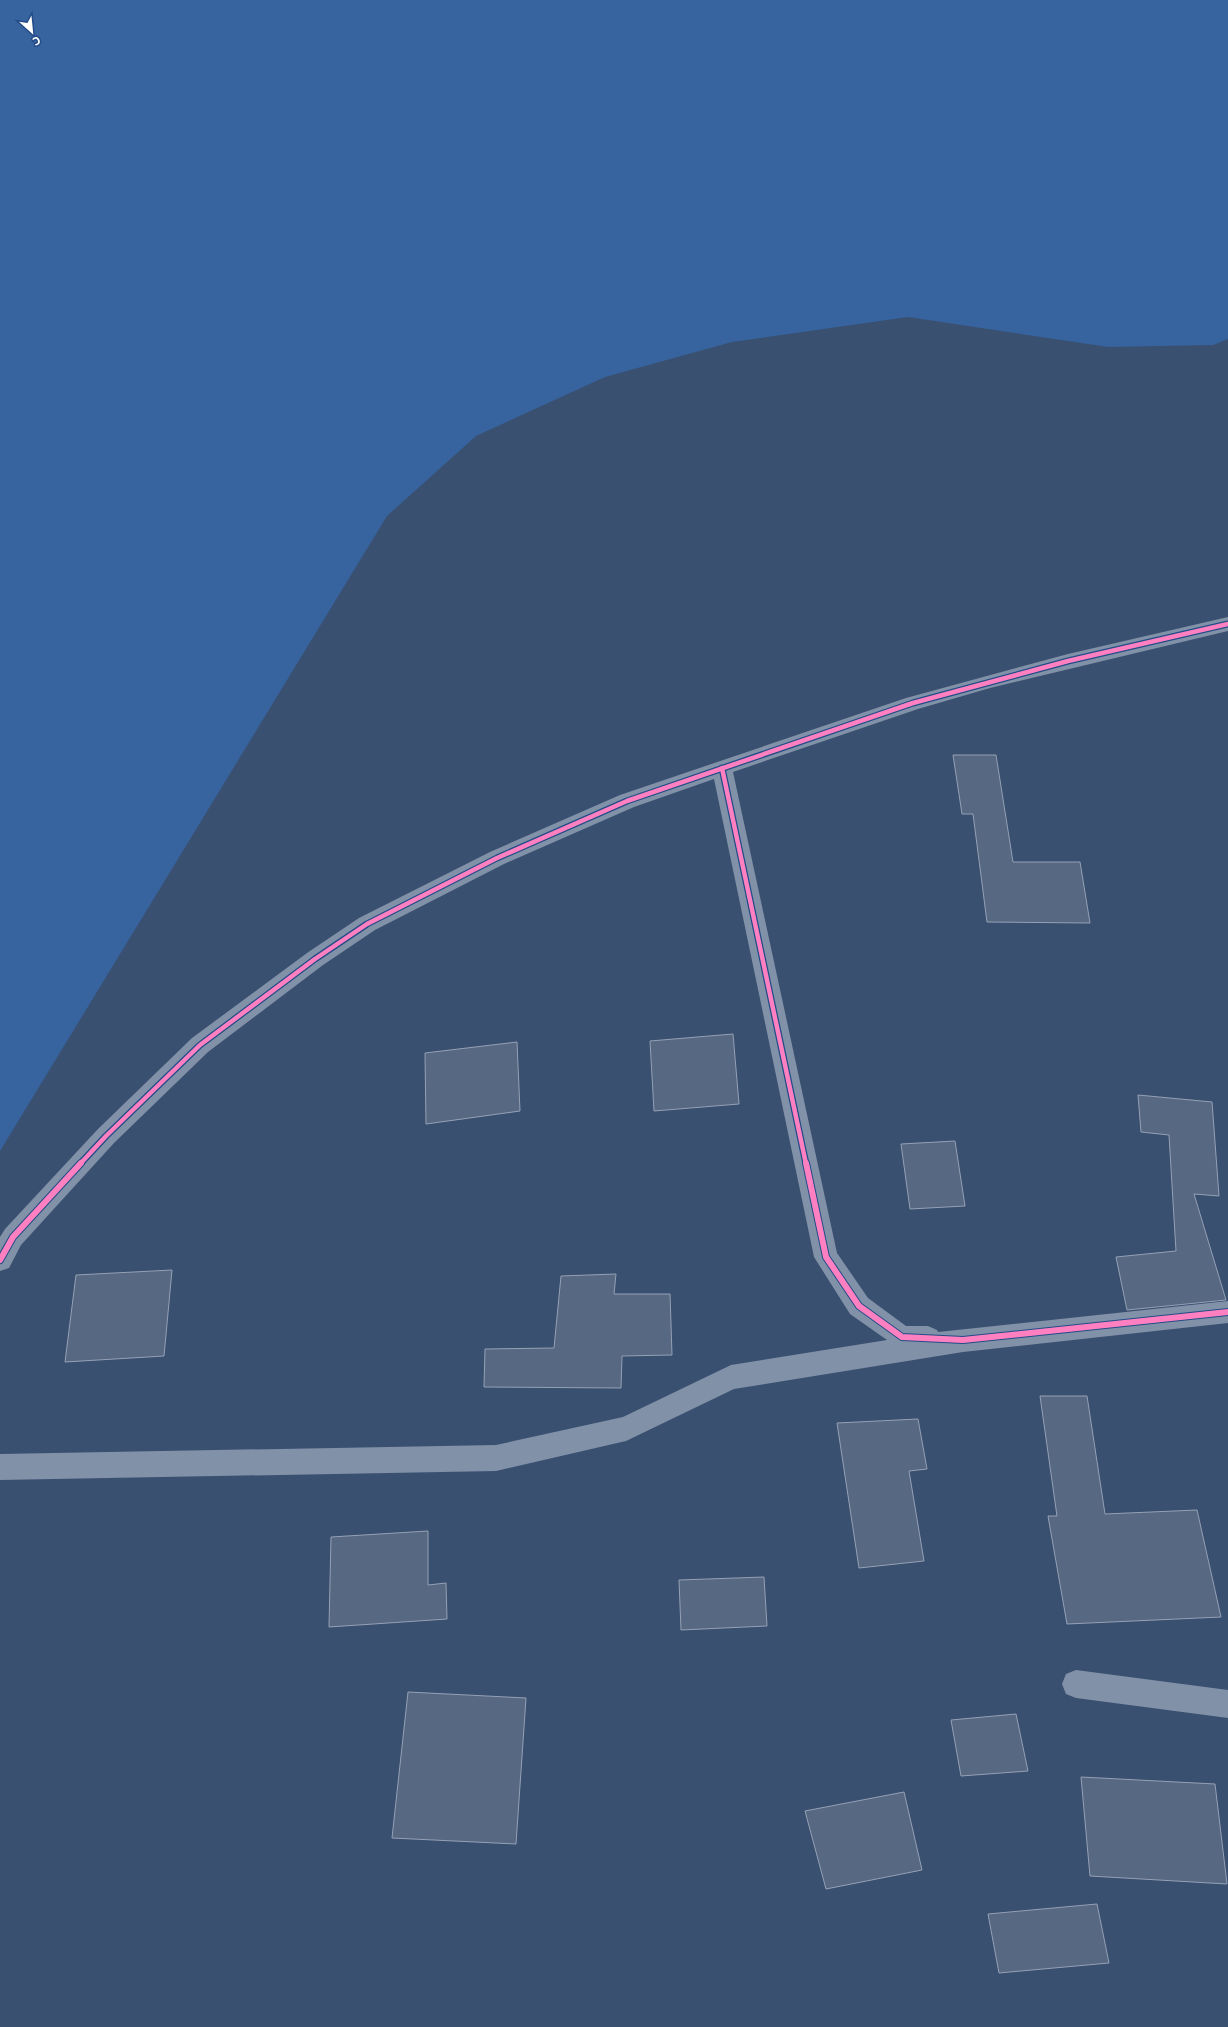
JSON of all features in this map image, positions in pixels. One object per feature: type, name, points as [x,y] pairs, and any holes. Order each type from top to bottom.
[{"type":"street","points":[[0,1260],[14,1237],[74,1170],[106,1136],[200,1045],[328,950],[367,924],[433,892],[497,858],[627,801],[913,703],[990,681],[1228,624]]},
{"type":"street","points":[[722,768],[826,1257],[859,1306],[902,1337],[963,1340]]},
{"type":"street","points":[[0,1467],[496,1458],[626,1429],[731,1377],[963,1340],[1228,1312]]},
{"type":"street","points":[[1076,1684],[1228,1704]]},
{"type":"shaded area","points":[[0,0],[1228,0],[1228,339],[1213,345],[1108,347],[908,317],[732,342],[605,377],[476,436],[387,516],[0,1151]]},
{"type":"building","points":[[953,755],[996,755],[1013,862],[1080,862],[1090,923],[987,922],[973,814],[962,814]]},
{"type":"building","points":[[733,1034],[739,1104],[654,1111],[650,1041]]},
{"type":"building","points":[[517,1042],[520,1111],[426,1124],[425,1053]]},
{"type":"building","points":[[1138,1095],[1212,1102],[1219,1196],[1194,1194],[1226,1300],[1127,1310],[1116,1257],[1176,1251],[1169,1135],[1141,1132]]},
{"type":"building","points":[[955,1141],[965,1206],[910,1209],[901,1144]]},
{"type":"building","points":[[172,1270],[164,1356],[65,1362],[76,1275]]},
{"type":"building","points":[[616,1274],[614,1294],[670,1294],[672,1355],[622,1356],[621,1388],[484,1387],[485,1349],[554,1348],[561,1276]]},
{"type":"building","points":[[1040,1396],[1087,1396],[1105,1514],[1197,1510],[1221,1617],[1067,1624],[1048,1516],[1057,1516]]},
{"type":"building","points":[[918,1419],[927,1469],[909,1471],[924,1561],[859,1568],[837,1423]]},
{"type":"building","points":[[428,1531],[428,1585],[446,1583],[447,1619],[329,1627],[331,1537]]},
{"type":"building","points":[[764,1577],[767,1626],[681,1630],[679,1580]]},
{"type":"building","points":[[408,1692],[526,1698],[516,1844],[392,1838]]},
{"type":"building","points":[[1016,1714],[1028,1771],[961,1776],[951,1720]]},
{"type":"building","points":[[1081,1777],[1215,1784],[1227,1884],[1090,1876]]},
{"type":"building","points":[[904,1792],[922,1870],[826,1889],[805,1811]]},
{"type":"building","points":[[1097,1904],[1109,1963],[999,1973],[988,1914]]},
{"type":"cycle path","points":[[0,1260],[13,1237],[106,1136],[200,1045],[315,959],[367,924],[433,892],[497,858],[627,801],[913,703],[1068,661],[1228,624]]},
{"type":"cycle path","points":[[722,768],[826,1257],[859,1306],[902,1337],[963,1340],[1228,1312]]}]
